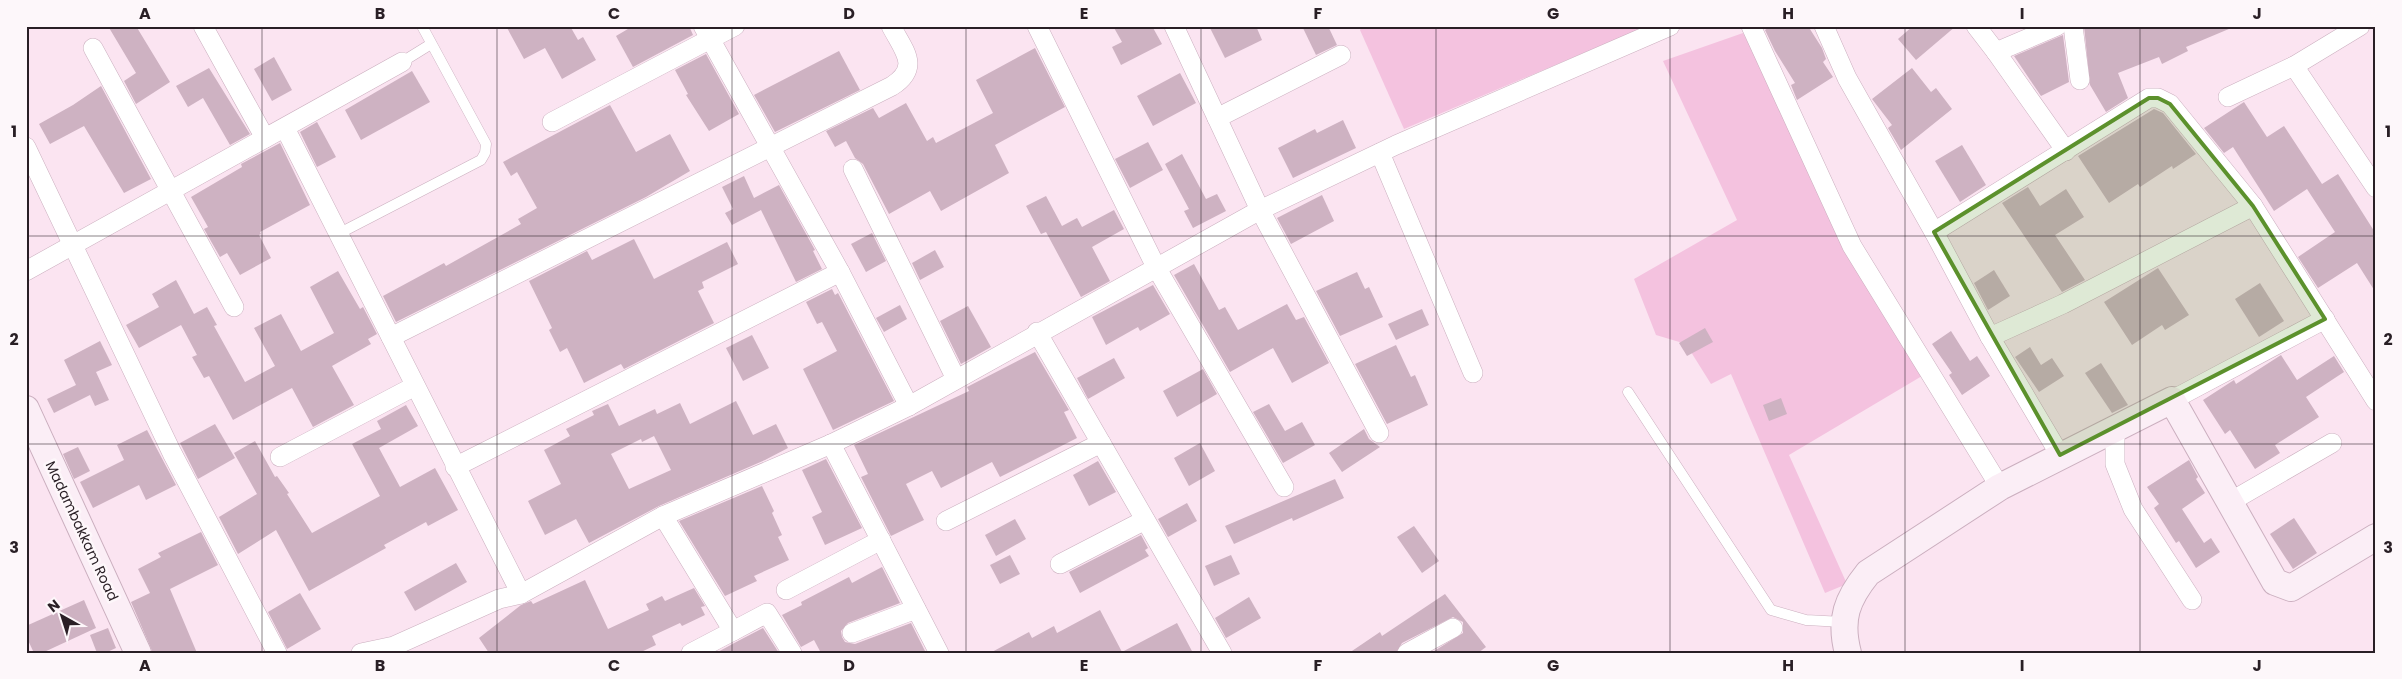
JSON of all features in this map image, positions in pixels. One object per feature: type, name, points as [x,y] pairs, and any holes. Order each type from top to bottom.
[{"type":"street","points":[[203,26],[265,138]]},
{"type":"street","points":[[552,122],[707,33],[735,26]]},
{"type":"street","points":[[391,338],[903,78],[908,69],[908,59],[891,26]]},
{"type":"street","points":[[1037,26],[1156,267],[1284,487]]},
{"type":"street","points":[[1174,26],[1260,210],[1379,432]]},
{"type":"street","points":[[361,653],[394,646],[499,599],[521,594],[663,516],[831,444],[909,406],[1038,332],[1260,210],[1380,153],[1670,26]]},
{"type":"street","points":[[1751,26],[1852,246],[2000,486]]},
{"type":"street","points":[[1824,26],[1847,78],[1990,336],[2060,455]]},
{"type":"street","points":[[1976,26],[2066,151]]},
{"type":"street","points":[[1996,52],[2057,26]]},
{"type":"street","points":[[2073,26],[2080,80]]},
{"type":"street","points":[[2228,97],[2294,66],[2360,26]]},
{"type":"street","points":[[707,33],[840,272],[909,406]]},
{"type":"street","points":[[93,48],[234,307]]},
{"type":"street","points":[[1217,118],[1341,55]]},
{"type":"street","points":[[26,272],[402,62]]},
{"type":"street","points":[[2294,66],[2376,188]]},
{"type":"street","points":[[1934,232],[2149,98],[2158,98],[2170,104],[2253,206],[2376,401]]},
{"type":"street","points":[[285,128],[455,467],[521,594]]},
{"type":"street","points":[[26,147],[172,452],[277,653]]},
{"type":"street","points":[[1380,153],[1473,373]]},
{"type":"street","points":[[854,169],[956,379]]},
{"type":"street","points":[[1990,336],[2063,304],[2253,206]]},
{"type":"street","points":[[455,467],[840,272]]},
{"type":"street","points":[[1848,653],[1843,622],[1852,593],[1868,573],[2000,486],[2172,400],[2325,319]]},
{"type":"street","points":[[1038,332],[1222,653]]},
{"type":"street","points":[[280,457],[415,386]]},
{"type":"street","points":[[2172,400],[2275,582],[2291,588],[2376,537]]},
{"type":"street","name":"Madambakkam Road","points":[[26,409],[138,653]]},
{"type":"street","points":[[2115,428],[2115,464],[2133,509],[2192,600]]},
{"type":"street","points":[[2230,502],[2332,443]]},
{"type":"street","points":[[831,444],[939,653]]},
{"type":"street","points":[[946,521],[1102,444]]},
{"type":"street","points":[[663,516],[733,631]]},
{"type":"street","points":[[1060,564],[1145,520]]},
{"type":"street","points":[[786,590],[880,540]]},
{"type":"street","points":[[852,633],[916,609]]},
{"type":"street","points":[[691,653],[768,613],[792,653]]},
{"type":"street","points":[[1407,653],[1453,628]]},
{"type":"lane","points":[[338,234],[481,160],[485,153],[486,144],[422,26]]},
{"type":"lane","points":[[402,62],[431,44]]},
{"type":"lane","points":[[1628,392],[1771,610],[1806,620],[1843,622]]},
{"type":"highlighted area","points":[[2149,98],[2158,98],[2170,104],[2253,206],[2325,319],[2060,455],[1934,232]]},
{"type":"shaded area","points":[[1362,26],[1639,26],[1640,29],[1404,129],[1360,30]]},
{"type":"shaded area","points":[[1743,33],[1922,376],[1789,455],[1847,584],[1825,593],[1731,374],[1711,384],[1686,344],[1656,335],[1634,279],[1737,220],[1663,61]]},
{"type":"building","points":[[108,26],[136,26],[170,82],[136,104],[124,81],[136,73]]},
{"type":"building","points":[[506,26],[570,26],[578,40],[583,37],[596,60],[562,79],[545,48],[524,59]]},
{"type":"building","points":[[633,26],[689,26],[693,35],[633,67],[616,36]]},
{"type":"building","points":[[1113,26],[1152,26],[1162,44],[1121,65],[1112,47],[1122,42]]},
{"type":"building","points":[[1209,26],[1256,26],[1262,40],[1225,58]]},
{"type":"building","points":[[1302,26],[1328,26],[1337,45],[1316,55]]},
{"type":"building","points":[[1771,26],[1808,26],[1822,48],[1826,59],[1823,62],[1833,77],[1797,100],[1791,85],[1795,83],[1775,51],[1765,30]]},
{"type":"building","points":[[1913,26],[1956,26],[1916,60],[1898,39]]},
{"type":"building","points":[[2084,26],[2236,26],[2186,47],[2188,51],[2162,64],[2159,57],[2118,73],[2128,98],[2106,112],[2090,85]]},
{"type":"building","points":[[2063,35],[2069,82],[2041,96],[2014,56]]},
{"type":"building","points":[[1035,48],[1065,107],[995,145],[1009,173],[941,211],[930,191],[889,214],[863,164],[855,158],[846,141],[835,147],[826,131],[873,108],[879,118],[906,103],[927,141],[933,137],[936,143],[993,113],[976,80]]},
{"type":"building","points":[[839,51],[860,90],[775,132],[754,95]]},
{"type":"building","points":[[706,54],[739,114],[709,131],[686,95],[688,94],[675,70]]},
{"type":"building","points":[[274,57],[292,90],[272,101],[254,69]]},
{"type":"building","points":[[209,68],[250,134],[230,145],[203,98],[188,107],[176,86]]},
{"type":"building","points":[[1912,68],[1931,92],[1936,88],[1952,109],[1901,150],[1888,128],[1892,125],[1872,99]]},
{"type":"building","points":[[412,71],[430,102],[361,140],[345,110]]},
{"type":"building","points":[[1180,73],[1196,103],[1153,126],[1137,96]]},
{"type":"building","points":[[101,86],[151,179],[124,193],[84,126],[50,144],[39,124],[73,105]]},
{"type":"building","points":[[2244,102],[2267,137],[2284,126],[2322,184],[2338,174],[2376,234],[2376,293],[2357,263],[2318,288],[2298,257],[2335,232],[2307,189],[2274,211],[2233,147],[2224,153],[2204,128]]},
{"type":"building","points":[[610,105],[636,152],[670,134],[690,171],[646,197],[396,322],[383,296],[444,263],[446,266],[521,224],[518,219],[537,208],[517,172],[511,176],[503,162]]},
{"type":"building","points":[[2154,109],[2163,113],[2196,154],[2173,169],[2172,166],[2140,187],[2138,184],[2109,203],[2078,156]]},
{"type":"building","points":[[1343,120],[1356,148],[1293,178],[1278,148],[1315,129],[1317,133]]},
{"type":"building","points":[[317,122],[336,157],[317,167],[300,132]]},
{"type":"building","points":[[1148,142],[1163,170],[1130,188],[1115,159]]},
{"type":"building","points":[[280,143],[310,205],[260,232],[261,234],[259,235],[271,258],[240,275],[227,253],[220,257],[204,229],[208,227],[191,197],[242,167],[241,164]]},
{"type":"building","points":[[1962,145],[1986,185],[1960,202],[1935,161]]},
{"type":"building","points":[[1182,154],[1206,199],[1217,194],[1226,211],[1193,228],[1184,211],[1189,209],[1165,164]]},
{"type":"building","points":[[744,176],[754,198],[779,185],[815,250],[813,251],[822,269],[796,282],[761,210],[732,225],[725,213],[733,209],[722,187]]},
{"type":"building","points":[[2028,187],[2040,206],[2066,189],[2084,217],[2055,235],[2085,280],[2062,292],[2002,203]]},
{"type":"building","points":[[1322,195],[1334,221],[1291,244],[1277,218]]},
{"type":"building","points":[[1046,196],[1062,226],[1077,218],[1082,227],[1114,210],[1124,229],[1092,247],[1110,281],[1081,297],[1046,232],[1041,234],[1026,206]]},
{"type":"building","points":[[872,233],[886,261],[866,272],[851,244]]},
{"type":"building","points":[[634,239],[654,279],[727,242],[738,264],[702,282],[704,288],[698,291],[714,323],[624,369],[621,364],[584,383],[567,348],[560,352],[549,330],[552,328],[529,281],[587,251],[592,260]]},
{"type":"building","points":[[935,250],[944,267],[920,280],[912,263]]},
{"type":"building","points":[[1194,264],[1219,310],[1225,307],[1238,330],[1287,304],[1296,320],[1304,317],[1329,363],[1292,383],[1273,348],[1230,372],[1174,275]]},
{"type":"building","points":[[2158,268],[2189,315],[2165,330],[2162,325],[2132,345],[2104,302]]},
{"type":"building","points":[[1994,270],[2010,296],[1988,310],[1974,283]]},
{"type":"building","points":[[338,271],[360,309],[363,307],[377,334],[368,339],[371,344],[332,366],[354,405],[313,427],[292,388],[233,420],[209,376],[204,378],[192,357],[197,355],[181,325],[139,348],[126,325],[159,307],[152,294],[176,280],[194,314],[207,307],[217,325],[214,326],[245,382],[275,366],[254,328],[281,314],[301,351],[334,333],[310,287]]},
{"type":"building","points":[[1357,272],[1365,289],[1369,287],[1383,317],[1340,336],[1316,291]]},
{"type":"building","points":[[2260,283],[2284,321],[2259,337],[2235,299]]},
{"type":"building","points":[[1153,285],[1170,314],[1140,331],[1138,327],[1106,345],[1092,317]]},
{"type":"building","points":[[832,289],[835,295],[838,293],[894,401],[833,430],[803,369],[837,351],[822,322],[817,324],[806,302]]},
{"type":"building","points":[[900,305],[907,319],[884,332],[876,318]]},
{"type":"building","points":[[968,306],[991,347],[961,364],[940,321]]},
{"type":"building","points":[[1422,309],[1429,325],[1396,340],[1388,324]]},
{"type":"building","points":[[1705,328],[1713,342],[1687,356],[1679,343]]},
{"type":"building","points":[[1951,331],[1970,361],[1977,356],[1990,376],[1962,395],[1949,375],[1952,373],[1932,344]]},
{"type":"building","points":[[752,335],[769,368],[743,381],[726,348]]},
{"type":"building","points":[[100,341],[112,365],[96,372],[109,400],[95,406],[90,395],[54,413],[47,399],[76,385],[64,360]]},
{"type":"building","points":[[1396,345],[1411,377],[1415,375],[1428,405],[1387,424],[1355,364]]},
{"type":"building","points":[[2030,347],[2041,365],[2052,358],[2064,376],[2039,392],[2015,357]]},
{"type":"building","points":[[1035,352],[1069,410],[1064,412],[1077,438],[1000,477],[992,462],[941,488],[932,471],[906,484],[924,520],[891,536],[861,477],[868,474],[854,445],[969,391],[967,387]]},
{"type":"building","points":[[2281,355],[2297,380],[2334,356],[2344,372],[2306,397],[2319,417],[2275,445],[2280,453],[2255,469],[2230,430],[2225,434],[2203,400],[2234,380],[2236,384]]},
{"type":"building","points":[[1114,358],[1125,378],[1088,399],[1077,378]]},
{"type":"building","points":[[2101,363],[2128,405],[2112,413],[2085,373]]},
{"type":"building","points":[[1203,369],[1217,394],[1177,417],[1163,391]]},
{"type":"building","points":[[1781,398],[1787,414],[1769,421],[1763,405]]},
{"type":"building","points":[[736,401],[753,435],[776,424],[788,448],[765,460],[659,506],[589,543],[576,519],[545,535],[528,501],[561,484],[544,450],[570,436],[566,429],[594,415],[592,411],[608,404],[619,426],[655,409],[657,414],[680,403],[690,424]],"holes":[[[654,436],[671,470],[629,489],[611,454],[641,439],[642,442]]]},
{"type":"building","points":[[1269,404],[1285,431],[1302,422],[1315,445],[1283,463],[1253,412]]},
{"type":"building","points":[[406,405],[418,426],[379,448],[400,487],[435,468],[458,510],[428,526],[426,522],[384,545],[386,548],[309,591],[276,530],[238,554],[219,517],[257,494],[234,453],[255,441],[275,477],[277,476],[289,493],[287,494],[312,533],[380,496],[352,444],[381,429],[377,421]]},
{"type":"building","points":[[215,424],[235,458],[198,479],[180,443]]},
{"type":"building","points":[[1364,429],[1369,439],[1380,447],[1342,472],[1329,453]]},
{"type":"building","points":[[147,430],[176,485],[146,500],[139,485],[93,508],[80,482],[124,460],[117,445]]},
{"type":"building","points":[[1200,443],[1215,471],[1189,486],[1174,458]]},
{"type":"building","points":[[78,447],[90,471],[74,479],[63,454]]},
{"type":"building","points":[[826,459],[862,528],[825,545],[812,517],[822,512],[802,470]]},
{"type":"building","points":[[2189,460],[2198,477],[2196,479],[2205,493],[2182,509],[2204,543],[2211,538],[2220,552],[2196,568],[2179,541],[2176,543],[2154,508],[2159,504],[2147,487]]},
{"type":"building","points":[[1098,461],[1116,492],[1089,506],[1073,475]]},
{"type":"building","points":[[1335,479],[1344,498],[1293,521],[1292,518],[1234,544],[1225,526]]},
{"type":"building","points":[[762,486],[774,511],[772,513],[782,535],[778,537],[789,560],[754,576],[757,581],[725,596],[679,521]]},
{"type":"building","points":[[1187,503],[1197,521],[1168,537],[1158,519]]},
{"type":"building","points":[[2294,518],[2317,553],[2293,569],[2270,534]]},
{"type":"building","points":[[1015,519],[1026,539],[996,556],[985,535]]},
{"type":"building","points":[[1414,526],[1439,561],[1422,573],[1397,537]]},
{"type":"building","points":[[201,532],[218,565],[170,589],[197,653],[153,653],[131,602],[150,593],[138,569],[161,557],[158,553]]},
{"type":"building","points":[[1141,535],[1148,548],[1145,550],[1149,556],[1080,593],[1069,572]]},
{"type":"building","points":[[1010,555],[1020,574],[1000,584],[990,565]]},
{"type":"building","points":[[1231,555],[1240,574],[1214,586],[1205,566]]},
{"type":"building","points":[[456,563],[467,582],[415,611],[404,592]]},
{"type":"building","points":[[882,567],[900,603],[848,623],[841,631],[842,637],[845,642],[855,644],[911,623],[926,653],[821,653],[814,640],[801,647],[782,615],[802,605],[801,602],[849,577],[852,583]]},
{"type":"building","points":[[585,580],[608,629],[649,610],[646,604],[662,596],[665,601],[694,588],[705,606],[701,607],[705,615],[682,626],[680,623],[652,636],[656,645],[639,653],[489,653],[479,638],[521,605],[531,601],[533,604]]},
{"type":"building","points":[[300,593],[321,629],[287,649],[268,612]]},
{"type":"building","points":[[1445,594],[1486,647],[1478,653],[1431,653],[1463,633],[1463,622],[1453,617],[1402,643],[1396,653],[1349,653],[1380,632],[1382,636]]},
{"type":"building","points":[[1249,597],[1261,618],[1226,638],[1215,618]]},
{"type":"building","points":[[84,600],[96,628],[42,653],[34,653],[26,636],[26,626]]},
{"type":"building","points":[[1100,610],[1122,652],[1177,623],[1193,653],[990,653],[1029,632],[1032,638],[1054,626],[1057,633]]},
{"type":"building","points":[[108,628],[116,648],[105,653],[97,653],[90,635]]},
{"type":"building","points":[[763,628],[779,653],[716,653],[738,641]]}]
